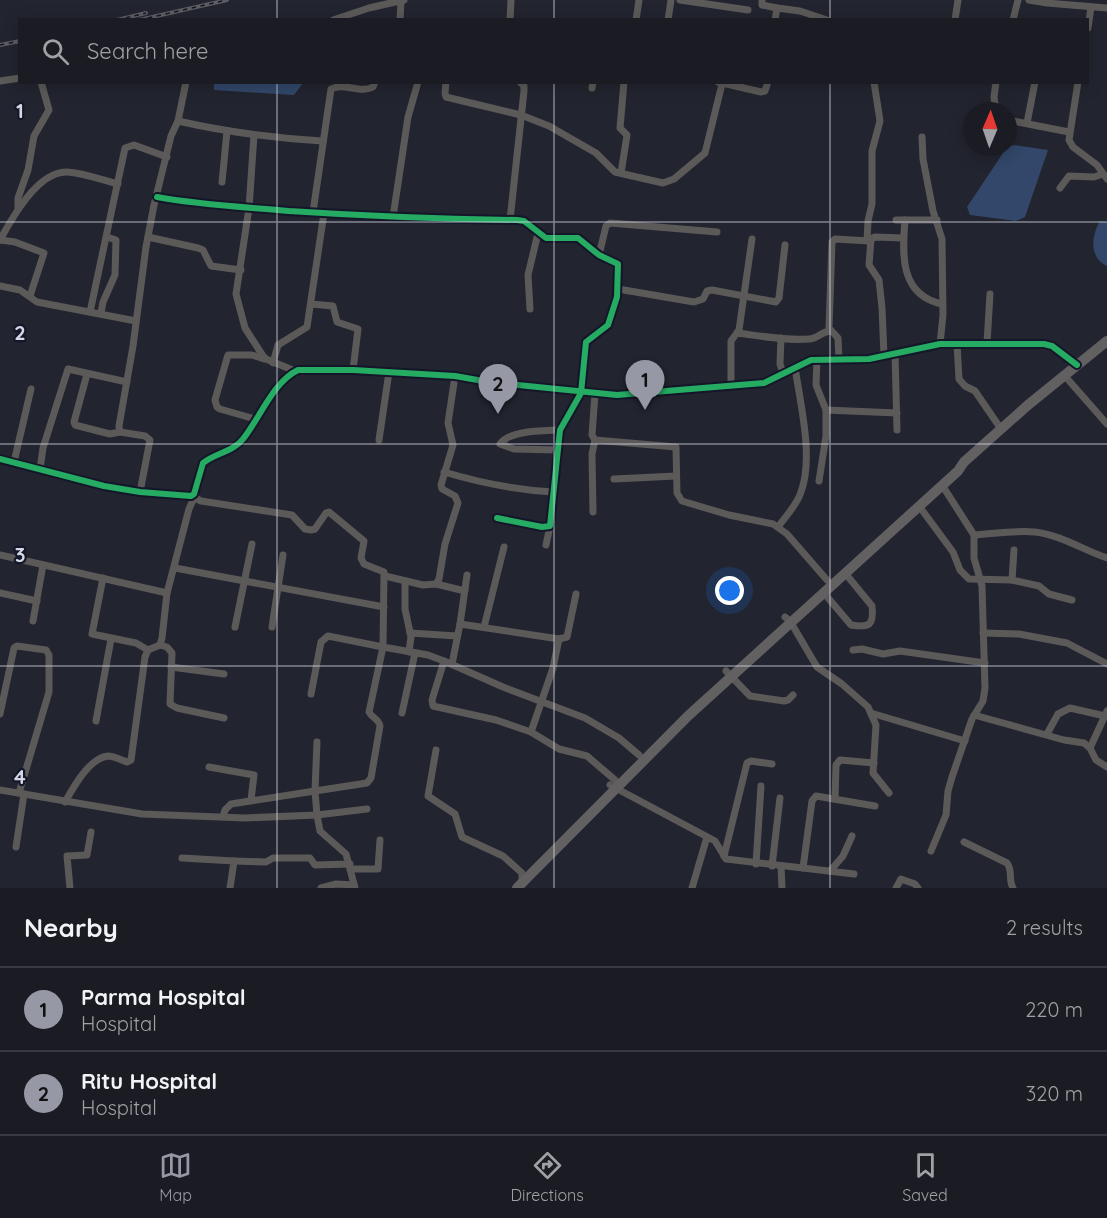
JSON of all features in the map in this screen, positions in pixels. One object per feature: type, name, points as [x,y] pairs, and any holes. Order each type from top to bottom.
[{"type":"highway","points":[[788,619],[824,592],[1001,429],[1107,341]]},
{"type":"highway","points":[[507,888],[521,883],[639,755],[788,619],[826,580],[955,465],[964,462]]},
{"type":"highway","points":[[613,784],[728,674]]},
{"type":"street","points":[[339,18],[402,0],[400,18]]},
{"type":"street","points":[[510,0],[510,18]]},
{"type":"street","points":[[636,18],[639,0]]},
{"type":"street","points":[[668,18],[671,0]]},
{"type":"street","points":[[680,0],[748,10]]},
{"type":"street","points":[[762,0],[762,5],[800,11],[821,18]]},
{"type":"street","points":[[955,18],[958,0]]},
{"type":"street","points":[[1014,18],[1018,0]]},
{"type":"street","points":[[1029,0],[1107,8]]},
{"type":"street","points":[[1089,21],[1091,7]]},
{"type":"street","points":[[775,18],[777,8]]},
{"type":"street","points":[[0,81],[18,78]]},
{"type":"street","points":[[18,208],[18,198],[28,170],[34,136],[49,110],[42,84]]},
{"type":"street","points":[[120,432],[148,237],[186,84]]},
{"type":"street","points":[[313,212],[331,88],[338,86],[366,90],[374,84]]},
{"type":"street","points":[[393,217],[408,117],[417,84]]},
{"type":"street","points":[[446,84],[444,93],[447,97],[521,115],[549,126],[596,153],[610,168],[621,173],[663,183],[670,182],[702,156],[707,149],[720,84]]},
{"type":"street","points":[[510,220],[524,86],[522,84]]},
{"type":"street","points":[[621,173],[627,135],[620,128],[624,84]]},
{"type":"street","points":[[731,84],[753,86],[765,91],[767,84]]},
{"type":"street","points":[[874,84],[880,121],[872,151],[872,204],[868,221],[869,266],[879,280],[884,356]]},
{"type":"street","points":[[995,102],[996,84]]},
{"type":"street","points":[[1027,123],[1035,84]]},
{"type":"street","points":[[1078,84],[1069,140],[1073,147],[1097,165],[1105,176]]},
{"type":"street","points":[[178,121],[254,135],[322,141]]},
{"type":"street","points":[[1017,121],[1069,132]]},
{"type":"street","points":[[222,182],[226,131]]},
{"type":"street","points":[[254,135],[249,208],[236,294],[242,321],[270,361]]},
{"type":"street","points":[[922,137],[923,159],[942,243],[942,319],[939,344]]},
{"type":"street","points":[[90,312],[123,154],[128,146],[134,146],[167,157]]},
{"type":"street","points":[[30,297],[44,253],[15,242],[0,240],[18,208],[53,174],[65,172],[118,184]]},
{"type":"street","points":[[1060,188],[1069,177],[1105,176]]},
{"type":"street","points":[[157,197],[249,208],[324,213],[524,221],[546,238],[578,238],[599,255],[618,264],[618,289],[608,325],[586,342],[581,393],[560,430],[546,545]]},
{"type":"street","points":[[270,361],[278,345],[307,327],[324,213]]},
{"type":"street","points":[[937,220],[901,220],[909,280],[920,296],[927,301],[942,304]]},
{"type":"street","points":[[599,255],[606,226],[610,223],[717,232]]},
{"type":"street","points":[[530,309],[528,275],[538,232]]},
{"type":"street","points":[[838,359],[838,338],[829,325],[832,243],[836,239],[869,241],[879,236],[903,238]]},
{"type":"street","points":[[100,314],[115,275],[116,240],[106,237]]},
{"type":"street","points":[[148,237],[198,248],[203,250],[211,266],[241,270]]},
{"type":"street","points":[[731,385],[731,341],[737,333],[752,239]]},
{"type":"street","points":[[618,289],[694,302],[703,299],[707,291],[712,290],[743,297],[778,300],[785,244]]},
{"type":"street","points":[[0,286],[20,290],[38,302],[136,321]]},
{"type":"street","points":[[987,343],[990,294]]},
{"type":"street","points":[[311,304],[333,306],[337,322],[358,329],[353,370]]},
{"type":"street","points":[[737,333],[812,339],[822,332],[831,331]]},
{"type":"street","points":[[782,338],[780,364],[783,373]]},
{"type":"street","points":[[160,645],[167,593],[203,463],[243,440],[268,399],[295,371],[302,369],[353,370],[454,376],[581,393],[617,395],[764,383],[816,359],[869,359],[939,344],[1047,345],[1077,364]]},
{"type":"street","points":[[957,344],[959,379],[975,392],[1001,429]]},
{"type":"street","points":[[895,353],[897,430]]},
{"type":"street","points":[[255,420],[220,409],[215,404],[226,357],[228,355],[252,355],[295,371]]},
{"type":"street","points":[[816,359],[816,385],[826,410],[826,436],[819,481]]},
{"type":"street","points":[[778,527],[800,494],[804,475],[805,444],[795,367]]},
{"type":"street","points":[[40,469],[43,448],[68,369],[127,382]]},
{"type":"street","points":[[379,440],[389,372]]},
{"type":"street","points":[[87,374],[75,425],[110,434],[120,432],[145,436],[150,440],[140,492]]},
{"type":"street","points":[[1064,375],[1107,424]]},
{"type":"street","points":[[436,584],[458,502],[456,496],[441,489],[453,445],[448,423],[454,376]]},
{"type":"street","points":[[14,462],[31,388]]},
{"type":"street","points":[[593,512],[592,454],[595,440],[592,435],[595,394]]},
{"type":"street","points":[[826,410],[897,413]]},
{"type":"street","points":[[558,450],[514,449],[500,444],[504,439],[527,432],[560,430]]},
{"type":"street","points":[[595,440],[673,445],[678,450],[677,493],[682,501],[729,515],[767,522],[778,527],[787,534],[826,580]]},
{"type":"street","points":[[0,459],[104,486],[193,497],[221,505],[292,515],[305,529],[310,530],[315,529],[329,512],[364,541],[361,561],[381,569],[386,576],[383,647],[369,712],[380,726],[371,778],[367,783],[251,800],[227,806],[223,817]]},
{"type":"street","points":[[444,472],[472,481],[515,489],[554,492]]},
{"type":"street","points":[[614,479],[676,476]]},
{"type":"street","points":[[932,851],[946,815],[948,791],[974,715],[984,696],[985,663],[981,580],[974,558],[974,535],[942,485]]},
{"type":"street","points":[[919,506],[953,552],[962,573],[972,580],[1012,580],[1039,586],[1049,594],[1072,600]]},
{"type":"street","points":[[498,518],[542,527],[550,526]]},
{"type":"street","points":[[974,535],[1037,532],[1107,558]]},
{"type":"street","points":[[235,627],[252,544]]},
{"type":"street","points":[[484,627],[504,547]]},
{"type":"street","points":[[1012,580],[1014,550]]},
{"type":"street","points":[[0,555],[167,593]]},
{"type":"street","points":[[272,627],[283,555]]},
{"type":"street","points":[[33,621],[43,565]]},
{"type":"street","points":[[175,568],[384,607]]},
{"type":"street","points":[[824,592],[851,625],[870,624],[872,606],[845,573]]},
{"type":"street","points":[[452,664],[467,575]]},
{"type":"street","points":[[386,576],[428,586],[436,584],[465,591]]},
{"type":"street","points":[[103,578],[92,631],[95,636],[136,643],[148,650]]},
{"type":"street","points":[[402,713],[412,652],[405,609],[405,581]]},
{"type":"street","points":[[0,593],[36,601]]},
{"type":"street","points":[[460,624],[559,639],[567,636],[576,594]]},
{"type":"street","points":[[788,619],[817,667],[842,684],[868,707],[876,725],[873,773],[889,793]]},
{"type":"street","points":[[410,633],[457,636]]},
{"type":"street","points":[[983,633],[1019,634],[1067,643],[1107,664]]},
{"type":"street","points":[[310,694],[321,642],[328,636],[444,660],[585,718],[619,738],[639,755]]},
{"type":"street","points":[[96,721],[111,639]]},
{"type":"street","points":[[531,732],[553,668],[559,639]]},
{"type":"street","points":[[65,802],[82,773],[104,758],[112,757],[127,762],[131,760],[145,657],[148,650],[160,645],[171,649],[170,704],[177,708],[224,718]]},
{"type":"street","points":[[0,714],[3,683],[14,648],[17,646],[46,650],[48,652],[49,692],[22,794],[16,847]]},
{"type":"street","points":[[853,650],[862,649],[883,654],[900,651],[985,663]]},
{"type":"street","points":[[444,660],[432,700],[433,706],[496,720],[531,732],[560,749],[587,756],[613,784],[716,841],[726,860],[854,874]]},
{"type":"street","points":[[171,667],[224,674]]},
{"type":"street","points":[[728,674],[743,691],[753,697],[788,700],[793,694]]},
{"type":"street","points":[[1047,734],[1058,714],[1071,708],[1106,714],[1090,748]]},
{"type":"street","points":[[871,714],[965,741]]},
{"type":"street","points":[[974,715],[1064,740],[1080,742],[1090,748],[1096,760],[1107,766]]},
{"type":"street","points":[[317,742],[315,791],[316,815],[320,831],[346,854],[354,886],[336,884],[321,888]]},
{"type":"street","points":[[436,750],[428,796],[455,814],[462,837],[503,856],[521,883]]},
{"type":"street","points":[[834,799],[836,765],[840,760],[874,763]]},
{"type":"street","points":[[724,856],[747,763],[751,761],[771,764]]},
{"type":"street","points":[[209,767],[254,775],[251,800]]},
{"type":"street","points":[[756,864],[761,786]]},
{"type":"street","points":[[0,790],[142,814],[223,817],[316,815],[367,809]]},
{"type":"street","points":[[803,868],[812,801],[816,796],[875,806]]},
{"type":"street","points":[[772,866],[780,798]]},
{"type":"street","points":[[70,888],[67,856],[70,854],[87,855],[91,832]]},
{"type":"street","points":[[830,870],[843,856],[852,836]]},
{"type":"street","points":[[692,888],[707,837]]},
{"type":"street","points":[[182,858],[266,862],[273,858],[310,858],[315,865],[378,869],[380,840]]},
{"type":"street","points":[[964,842],[1007,863],[1010,868],[1009,880],[1013,888]]},
{"type":"street","points":[[230,888],[234,861]]},
{"type":"street","points":[[781,866],[782,888]]},
{"type":"street","points":[[896,888],[901,879],[915,884],[918,888]]},
{"type":"water","points":[[214,84],[302,84],[294,95],[214,90]]},
{"type":"water","points":[[1017,145],[1048,150],[1025,217],[1016,221],[970,215],[967,207],[1001,156],[1017,156]]},
{"type":"water","points":[[1100,221],[1107,222],[1107,266],[1097,258],[1093,246]]},
{"type":"railway","points":[[148,18],[227,0]]},
{"type":"railway","points":[[125,18],[146,13]]},
{"type":"railway","points":[[0,45],[18,41]]},
{"type":"cycle path","points":[[157,197],[289,211],[524,221],[546,238],[578,238],[599,255],[618,264],[617,297],[608,325],[586,342],[581,393],[560,430],[550,526],[542,527],[497,518]]},
{"type":"cycle path","points":[[0,459],[104,486],[140,492],[191,496],[194,494],[203,463],[239,443],[281,383],[298,370],[353,370],[455,376],[489,382],[617,395],[764,383],[811,360],[869,359],[940,344],[1044,344],[1052,346],[1077,365]]},
{"type":"place","name":"Parma Hospital","points":[[645,410]]},
{"type":"place","name":"Ritu Hospital","points":[[498,414]]}]
